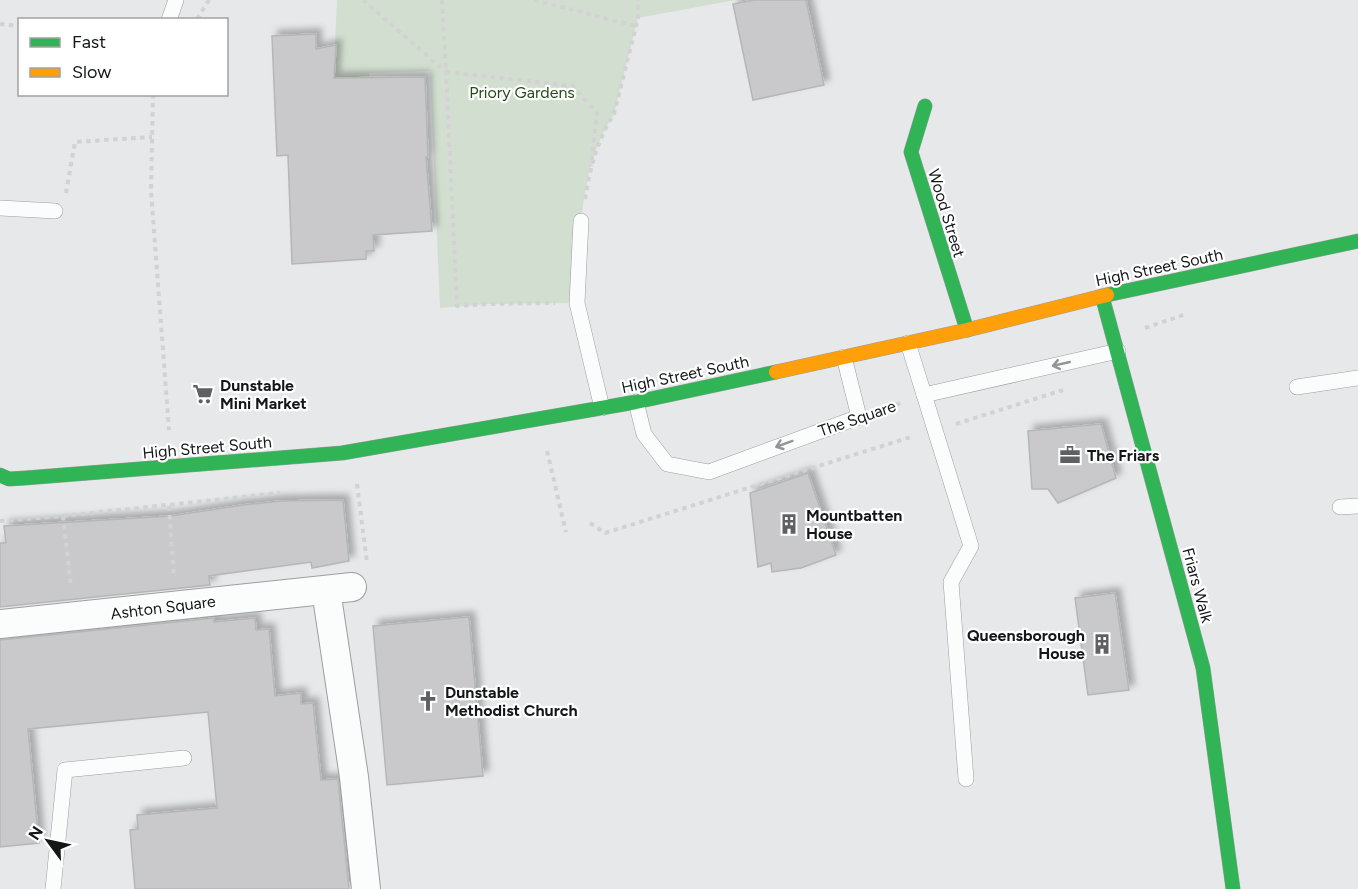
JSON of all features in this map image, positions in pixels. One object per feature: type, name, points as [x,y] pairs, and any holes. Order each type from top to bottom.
[{"type":"main road","name":"Wood Street","points":[[925,106],[910,152],[967,330]]},
{"type":"main road","name":"High Street South","points":[[3,480],[342,453],[602,408],[967,330],[1102,296],[1358,241]]},
{"type":"main road","name":"Friars Walk","points":[[1102,296],[1203,668],[1233,889]]},
{"type":"street","name":"Ashton Square","points":[[0,624],[74,618],[349,583]]},
{"type":"street","points":[[349,583],[354,777],[366,889]]},
{"type":"lane","points":[[170,18],[176,0]]},
{"type":"lane","points":[[0,208],[54,211]]},
{"type":"lane","points":[[581,221],[577,303],[602,408]]},
{"type":"lane","points":[[908,343],[971,546],[951,582],[966,779]]},
{"type":"lane","points":[[924,395],[1118,351]]},
{"type":"lane","points":[[844,357],[859,417]]},
{"type":"lane","points":[[1297,387],[1358,378]]},
{"type":"lane","name":"The Square","points":[[636,402],[644,434],[666,464],[709,472],[859,417]]},
{"type":"lane","points":[[1340,507],[1358,506]]},
{"type":"lane","points":[[53,889],[65,770],[184,758]]},
{"type":"path","points":[[197,18],[209,0]]},
{"type":"path","points":[[363,0],[446,72],[573,86],[597,113],[591,166],[581,221]]},
{"type":"path","points":[[442,0],[457,306],[577,303]]},
{"type":"path","points":[[534,0],[636,26]]},
{"type":"path","points":[[591,166],[607,125],[614,114],[638,18],[638,0]]},
{"type":"path","points":[[0,24],[18,26]]},
{"type":"path","points":[[153,96],[151,191],[169,430]]},
{"type":"path","points":[[54,211],[66,196],[75,142],[152,137]]},
{"type":"path","points":[[591,523],[605,533],[1071,388]]},
{"type":"path","name":"The Square","points":[[859,417],[924,395]]},
{"type":"path","points":[[547,451],[566,532]]},
{"type":"path","points":[[349,583],[357,483]]},
{"type":"path","points":[[0,521],[169,506],[176,605]]},
{"type":"path","points":[[63,516],[74,618]]},
{"type":"green space","name":"Priory Gardens","points":[[337,0],[735,0],[638,18],[614,114],[602,135],[587,181],[583,205],[577,303],[488,304],[440,308],[430,71],[369,73],[369,91],[333,92]]},
{"type":"building","points":[[754,0],[806,0],[824,85],[753,100],[733,4]]},
{"type":"building","points":[[316,34],[316,49],[336,45],[334,78],[425,77],[428,157],[426,157],[432,231],[373,235],[374,251],[366,251],[366,259],[292,264],[288,155],[277,156],[272,36]]},
{"type":"building","name":"The Friars","points":[[1101,424],[1116,478],[1058,503],[1048,489],[1032,489],[1028,431]]},
{"type":"building","name":"Mountbatten House","points":[[808,473],[836,555],[801,568],[772,572],[771,563],[758,567],[750,493]]},
{"type":"building","points":[[343,500],[349,561],[312,568],[311,562],[209,576],[210,585],[0,607],[0,543],[6,543],[4,526],[171,516],[281,501]]},
{"type":"building","name":"Queensborough House","points":[[1115,593],[1129,690],[1088,695],[1075,598]]},
{"type":"building","name":"Dunstable Methodist Church","points":[[469,617],[483,776],[387,785],[373,626]]},
{"type":"building","points":[[214,618],[214,622],[255,618],[256,630],[269,629],[275,696],[301,693],[301,704],[313,703],[321,780],[338,779],[349,889],[135,889],[130,830],[138,829],[137,815],[217,808],[208,712],[28,729],[39,843],[0,847],[0,640]]},
{"type":"traffic: fast","points":[[925,106],[911,152],[967,330]]},
{"type":"traffic: fast","points":[[1107,295],[1358,241]]},
{"type":"traffic: fast","points":[[1102,296],[1203,668],[1233,889]]},
{"type":"traffic: fast","points":[[0,475],[9,479],[25,478],[342,453],[636,402],[776,372]]},
{"type":"traffic: slow","points":[[776,372],[967,330],[1107,295]]},
{"type":"place","name":"Dunstable Mini Market","points":[[203,394]]},
{"type":"place","name":"The Friars","points":[[1070,455]]},
{"type":"place","name":"Mountbatten House","points":[[789,524]]},
{"type":"place","name":"Queensborough House","points":[[1102,644]]},
{"type":"place","name":"Dunstable Methodist Church","points":[[428,701]]}]
